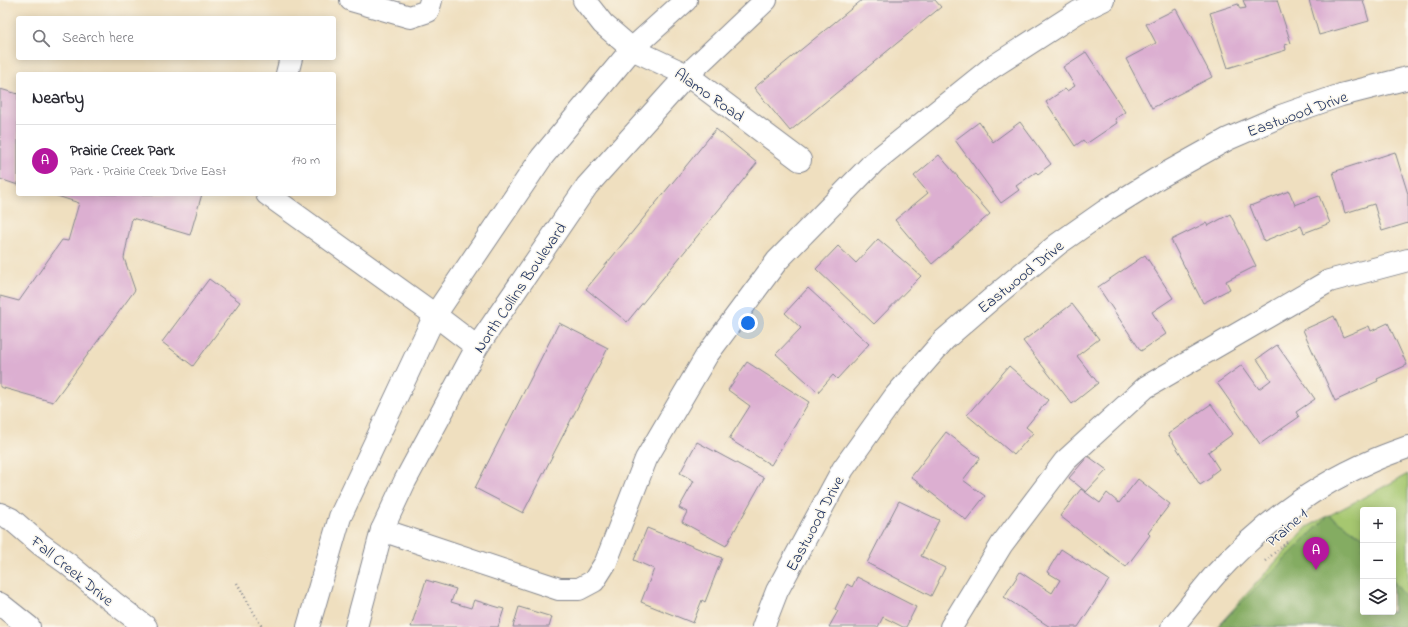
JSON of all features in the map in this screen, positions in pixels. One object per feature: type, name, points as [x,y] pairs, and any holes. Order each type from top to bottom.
[{"type":"street","points":[[351,0],[410,17],[428,11],[431,0]]},
{"type":"street","name":"Alamo Road","points":[[584,0],[603,24],[632,49],[687,75],[800,160]]},
{"type":"street","points":[[308,627],[340,517],[435,315],[542,157],[632,49],[686,0]]},
{"type":"street","name":"North Collins Boulevard","points":[[356,627],[382,530],[405,481],[477,347],[587,186],[687,75],[766,0]]},
{"type":"street","points":[[382,530],[559,589],[579,589],[594,581],[606,562],[646,459],[707,355],[777,261],[874,162],[991,68],[1078,12],[1103,0]]},
{"type":"street","points":[[287,72],[290,60]]},
{"type":"street","name":"Eastwood Drive","points":[[763,627],[777,591],[843,469],[896,396],[944,340],[996,295],[1058,244],[1105,211],[1158,178],[1228,139],[1281,116],[1341,95],[1408,78]]},
{"type":"street","points":[[270,196],[477,347]]},
{"type":"street","points":[[951,627],[1002,544],[1065,461],[1146,387],[1329,281],[1408,260]]},
{"type":"street","points":[[1172,627],[1215,575],[1258,533],[1306,496],[1337,478],[1374,460],[1408,447]]},
{"type":"street","name":"Fall Creek Drive","points":[[0,514],[11,519],[40,544],[68,564],[113,602],[146,627]]},
{"type":"street","points":[[0,604],[28,627]]},
{"type":"path","name":"Praine 1","points":[[1262,564],[1291,539]]},
{"type":"path","points":[[237,584],[262,627]]},
{"type":"green space","points":[[1408,474],[1408,627],[1217,627],[1307,527]]},
{"type":"green space","points":[[1329,515],[1360,535],[1360,615],[1396,615],[1396,584],[1408,601],[1408,627],[1217,627]]},
{"type":"building","points":[[862,0],[935,0],[941,7],[790,131],[754,88]]},
{"type":"building","points":[[1243,0],[1277,0],[1291,43],[1285,45],[1286,50],[1228,68],[1210,13],[1238,4],[1240,9],[1246,8]]},
{"type":"building","points":[[1309,0],[1363,0],[1369,21],[1319,35]]},
{"type":"building","points":[[1176,9],[1212,77],[1152,108],[1126,59],[1156,43],[1146,24]]},
{"type":"building","points":[[1086,52],[1125,112],[1115,119],[1117,123],[1086,144],[1083,140],[1075,146],[1046,102],[1065,89],[1067,91],[1075,86],[1063,67]]},
{"type":"building","points":[[0,89],[16,93],[16,184],[0,179]]},
{"type":"building","points":[[979,122],[993,142],[1020,122],[1051,164],[1038,174],[1036,172],[1016,186],[1019,190],[1001,203],[955,140]]},
{"type":"building","points":[[716,129],[757,163],[627,322],[586,289]]},
{"type":"building","points":[[1395,152],[1408,194],[1408,223],[1382,231],[1374,204],[1345,213],[1333,172]]},
{"type":"building","points":[[939,155],[990,214],[932,264],[895,220],[928,193],[914,176]]},
{"type":"building","points":[[1289,191],[1295,205],[1319,196],[1330,223],[1304,233],[1301,226],[1264,241],[1250,206]]},
{"type":"building","points":[[57,196],[201,196],[190,235],[132,218],[124,258],[135,290],[53,402],[0,387],[0,296],[19,301],[62,240],[68,241],[79,203]]},
{"type":"building","points":[[1230,214],[1256,266],[1226,281],[1230,289],[1203,303],[1171,240],[1206,223],[1208,226]]},
{"type":"building","points":[[878,239],[921,276],[874,324],[816,269],[838,246],[856,263]]},
{"type":"building","points":[[1145,255],[1173,298],[1152,312],[1166,334],[1141,351],[1098,287]]},
{"type":"building","points":[[209,279],[240,302],[193,366],[162,342]]},
{"type":"building","points":[[808,288],[869,344],[837,379],[833,375],[818,392],[776,354],[801,328],[785,313]]},
{"type":"building","points":[[1072,304],[1099,339],[1077,356],[1098,383],[1072,404],[1023,341]]},
{"type":"building","points":[[1334,316],[1343,337],[1369,326],[1371,331],[1388,323],[1407,365],[1377,379],[1378,381],[1335,401],[1303,330]]},
{"type":"building","points":[[559,323],[608,348],[523,513],[475,488]]},
{"type":"building","points":[[1277,345],[1315,399],[1296,412],[1299,417],[1260,444],[1217,383],[1242,365],[1259,389],[1271,380],[1257,359]]},
{"type":"building","points":[[747,362],[809,402],[771,465],[729,439],[750,406],[728,390]]},
{"type":"building","points":[[1009,366],[1048,400],[1026,427],[1033,433],[1014,455],[967,415]]},
{"type":"building","points":[[1211,404],[1233,434],[1208,452],[1219,469],[1211,475],[1212,477],[1200,485],[1168,434]]},
{"type":"building","points":[[946,432],[980,458],[963,480],[985,496],[966,520],[911,477]]},
{"type":"building","points":[[697,442],[764,478],[726,546],[682,522],[687,512],[679,508],[694,481],[680,473]]},
{"type":"building","points":[[1088,456],[1107,470],[1086,492],[1069,478]]},
{"type":"building","points":[[1138,479],[1170,504],[1148,533],[1150,535],[1126,567],[1060,516],[1081,489],[1100,503],[1107,493],[1119,503]]},
{"type":"building","points":[[899,501],[939,520],[921,556],[945,568],[931,596],[867,563]]},
{"type":"building","points":[[647,528],[722,558],[705,602],[702,600],[693,623],[641,602],[654,569],[634,560]]},
{"type":"building","points":[[1061,549],[1109,580],[1078,627],[1050,627],[1004,597],[1020,572],[1052,593],[1060,580],[1047,572]]},
{"type":"building","points":[[857,577],[916,607],[906,627],[883,617],[878,627],[829,627],[838,611],[835,609],[847,584],[852,587]]},
{"type":"building","points":[[426,580],[456,589],[451,602],[471,608],[474,600],[504,609],[498,627],[411,627]]},
{"type":"building","points":[[519,607],[552,617],[549,627],[513,627]]},
{"type":"place","name":"Prairie Creek Park","points":[[1316,570]]}]
